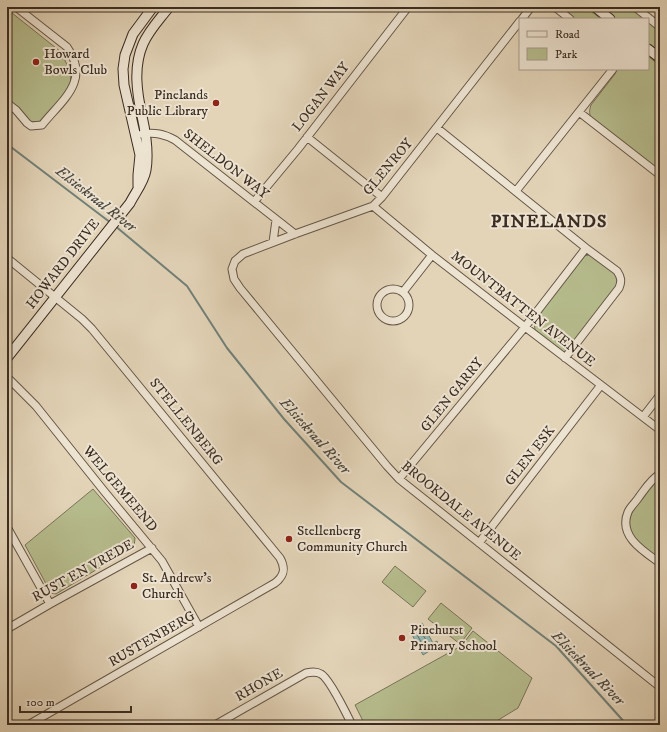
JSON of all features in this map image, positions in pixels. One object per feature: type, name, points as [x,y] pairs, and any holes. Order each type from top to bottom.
[{"type":"street","points":[[7,103],[31,126],[42,125],[72,89],[76,73],[72,54],[66,47],[16,7]]},
{"type":"street","name":"HOWARD DRIVE","points":[[138,186],[140,155],[124,85],[123,68],[125,54],[133,34],[152,7]]},
{"type":"street","name":"HOWARD DRIVE","points":[[7,358],[130,203],[138,186],[144,178],[147,151],[146,134],[137,86],[139,57],[143,44],[150,32],[169,7]]},
{"type":"street","name":"LOGAN WAY","points":[[254,202],[298,149],[408,7]]},
{"type":"street","points":[[523,18],[531,7]]},
{"type":"street","points":[[555,7],[569,18]]},
{"type":"street","points":[[595,7],[609,18]]},
{"type":"street","points":[[635,7],[649,18]]},
{"type":"street","points":[[649,18],[660,27]]},
{"type":"street","name":"GLENROY","points":[[232,269],[235,261],[243,254],[373,206],[382,197],[437,128],[519,22]]},
{"type":"street","points":[[649,50],[660,58]]},
{"type":"street","points":[[516,191],[612,70]]},
{"type":"street","points":[[579,112],[660,175]]},
{"type":"street","points":[[437,128],[586,248],[617,271],[621,276],[619,288],[566,358]]},
{"type":"street","name":"SHELDON WAY","points":[[136,135],[152,132],[160,133],[175,140],[294,234]]},
{"type":"street","points":[[307,137],[382,197]]},
{"type":"street","name":"MOUNTBATTEN AVENUE","points":[[373,206],[432,255],[660,430]]},
{"type":"street","points":[[273,242],[276,220]]},
{"type":"street","name":"GLEN GARRY","points":[[399,479],[525,327],[586,248]]},
{"type":"street","points":[[403,292],[432,255]]},
{"type":"street","name":"STELLENBERG","points":[[7,258],[56,297],[92,329],[280,558],[284,564],[284,572]]},
{"type":"street","name":"BROOKDALE AVENUE","points":[[232,269],[234,279],[240,288],[399,479],[660,687]]},
{"type":"street","points":[[389,289],[397,289],[403,292],[407,296],[409,302],[409,308],[406,314],[396,321],[389,321],[383,318],[377,309],[376,304],[378,297],[382,292],[389,289]]},
{"type":"street","name":"WELGEMEEND","points":[[7,377],[36,406],[162,561],[199,627]]},
{"type":"street","name":"GLEN ESK","points":[[479,543],[601,385]]},
{"type":"street","points":[[643,417],[660,395]]},
{"type":"street","points":[[660,474],[654,478],[628,511],[626,522],[627,533],[632,542],[660,563]]},
{"type":"street","points":[[7,527],[50,604]]},
{"type":"street","name":"RUST EN VREDE","points":[[7,630],[50,604],[152,548]]},
{"type":"street","name":"RUSTENBERG","points":[[28,725],[275,583],[281,579],[284,572]]},
{"type":"street","name":"RHONE","points":[[215,725],[306,673],[317,672],[326,678],[352,725]]},
{"type":"green space","points":[[559,7],[586,7],[600,18],[573,18]]},
{"type":"green space","points":[[600,7],[630,7],[644,18],[614,18]]},
{"type":"green space","name":"Howard Bowls Club","points":[[7,9],[61,52],[70,71],[71,87],[41,122],[31,122],[7,99],[7,89],[12,82],[7,78]]},
{"type":"green space","points":[[649,22],[660,31],[660,54],[649,46]]},
{"type":"green space","points":[[649,57],[660,66],[660,173],[590,116],[591,105],[617,70],[649,70]]},
{"type":"green space","points":[[584,256],[593,256],[617,275],[617,287],[565,353],[561,353],[535,330],[534,320]]},
{"type":"green space","points":[[660,477],[660,561],[636,541],[631,533],[629,523],[630,514],[655,479]]},
{"type":"green space","points":[[93,489],[135,538],[134,547],[56,594],[51,593],[25,545]]},
{"type":"green space","points":[[395,566],[426,591],[413,607],[382,582]]},
{"type":"green space","points":[[441,603],[472,628],[460,644],[428,619]]},
{"type":"green space","points":[[473,631],[532,678],[518,708],[490,725],[365,725],[355,705],[461,646]]},
{"type":"water","points":[[422,623],[433,643],[437,641],[439,645],[423,655],[410,631]]},
{"type":"waterway","name":"Elsieskraal River","points":[[7,144],[111,223]]},
{"type":"waterway","name":"Elsieskraal River","points":[[114,225],[187,286],[227,348],[284,419],[341,482],[556,646],[627,725]]},
{"type":"place","name":"Howard Bowls Club","points":[[36,62]]},
{"type":"place","name":"Pinelands Public Library","points":[[216,103]]},
{"type":"place","name":"Stellenberg Community Church","points":[[289,539]]},
{"type":"place","name":"St. Andrew's Church","points":[[134,586]]},
{"type":"place","name":"Pinehurst Primary School","points":[[402,638]]},
{"type":"district","name":"PINELANDS","points":[[549,222]]}]
